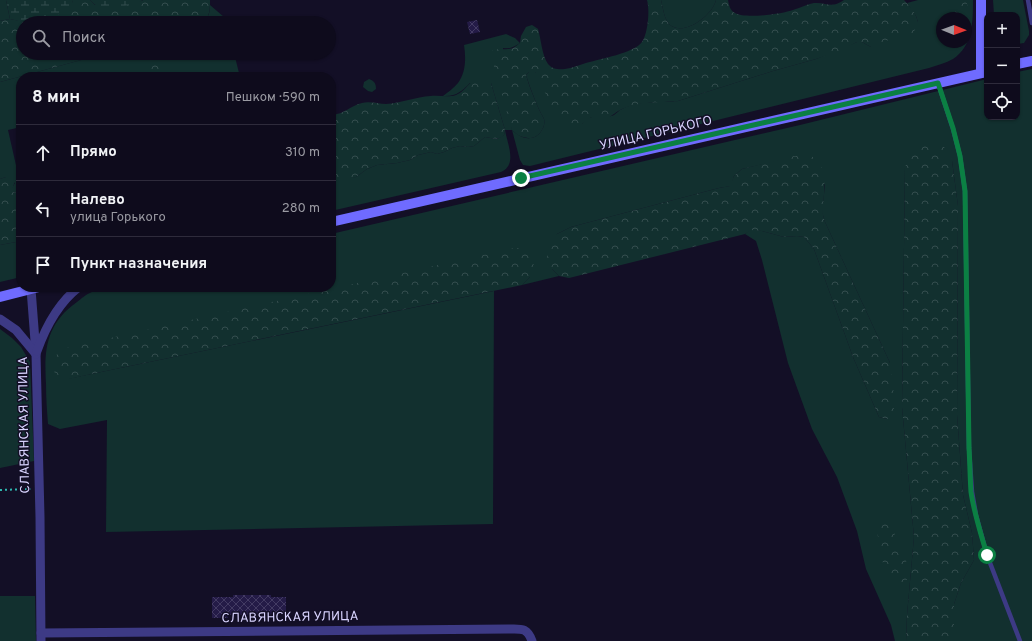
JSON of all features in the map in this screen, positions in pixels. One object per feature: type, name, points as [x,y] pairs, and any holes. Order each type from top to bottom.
[{"type":"main road","points":[[981,0],[984,73]]},
{"type":"main road","points":[[1020,63],[1032,61]]},
{"type":"main road","name":"УЛИЦА ГОРЬКОГО","points":[[336,221],[984,73]]},
{"type":"main road","points":[[0,297],[19,292]]},
{"type":"street","name":"СЛАВЯНСКАЯ УЛИЦА","points":[[35,292],[41,637],[521,629],[530,634],[532,641]]},
{"type":"street","points":[[0,319],[16,330],[36,354],[44,333],[53,317],[63,302],[74,292]]},
{"type":"lane","points":[[1028,0],[1032,23]]},
{"type":"lane","points":[[938,83],[953,128],[960,156],[965,191],[969,448],[972,492],[976,515],[987,555],[1020,641]]},
{"type":"path","points":[[0,490],[39,489]]},
{"type":"green space","points":[[0,0],[6,0],[10,19],[0,21]]},
{"type":"green space","points":[[6,0],[73,0],[72,8],[55,16],[16,16],[16,20],[10,19]]},
{"type":"green space","points":[[73,0],[90,0],[95,5],[143,0],[210,0],[210,6],[207,16],[53,16],[73,2]]},
{"type":"green space","points":[[90,0],[143,0],[130,5],[102,8],[98,7]]},
{"type":"green space","points":[[647,0],[661,0],[667,22],[675,28],[689,27],[697,23],[704,18],[714,6],[716,0],[728,0],[729,6],[735,13],[740,15],[755,16],[788,12],[814,3],[832,5],[840,3],[844,0],[904,0],[912,9],[918,22],[913,33],[906,36],[893,37],[877,47],[871,47],[862,42],[857,42],[839,51],[816,59],[678,101],[629,106],[606,119],[591,117],[582,124],[573,126],[566,123],[554,111],[535,72],[529,72],[526,75],[544,119],[544,125],[537,136],[531,138],[526,138],[516,134],[512,130],[491,56],[492,51],[498,49],[510,49],[514,47],[520,43],[521,36],[526,27],[532,25],[538,29],[546,61],[554,68],[568,69],[616,55],[638,46],[642,42],[646,33],[648,21]]},
{"type":"green space","points":[[661,0],[716,0],[714,6],[704,18],[697,23],[689,27],[675,28],[667,22]]},
{"type":"green space","points":[[918,0],[973,0],[972,24],[972,12],[936,12],[936,48],[964,48],[960,54],[944,63],[929,68],[530,166],[523,165],[520,160],[512,130],[523,137],[531,138],[539,134],[544,125],[544,119],[526,75],[529,72],[535,72],[582,124],[589,118],[595,116],[612,116],[621,109],[635,104],[678,101],[816,59],[857,42],[862,42],[871,47],[918,22],[916,16],[907,3]]},
{"type":"green space","points":[[951,0],[965,0],[967,12],[955,12],[956,8],[951,3]]},
{"type":"green space","points":[[993,0],[1023,0],[1029,31],[1029,35],[1024,43],[1020,44],[1020,12],[994,12]]},
{"type":"green space","points":[[210,5],[223,16],[208,16]]},
{"type":"green space","points":[[10,19],[16,20],[16,60],[81,60],[37,72],[16,72],[16,78],[0,82],[0,21]]},
{"type":"green space","points":[[506,34],[515,38],[520,43],[516,46],[503,48],[512,130],[505,130],[491,83],[470,83],[461,91],[452,96],[443,96],[461,79],[465,60],[464,45]]},
{"type":"green space","points":[[81,60],[236,60],[239,72],[37,72]]},
{"type":"green space","points":[[151,61],[165,61],[170,72],[125,72],[142,68]]},
{"type":"green space","points":[[1032,69],[1032,641],[954,641],[954,604],[961,583],[974,560],[972,533],[963,495],[957,415],[958,206],[952,161],[905,168],[902,407],[914,537],[906,641],[895,641],[891,625],[866,569],[857,531],[837,477],[812,429],[788,363],[756,241],[745,234],[751,229],[784,237],[804,237],[814,249],[853,357],[879,417],[887,419],[890,363],[825,222],[822,212],[825,185],[809,156],[794,157],[742,169],[734,176],[731,186],[571,227],[557,234],[552,269],[559,276],[522,285],[530,277],[67,379],[494,291],[493,524],[106,532],[107,420],[60,429],[48,424],[45,371],[49,338],[53,328],[67,310],[92,292],[336,292],[336,233],[800,125],[984,80],[984,120],[1020,120],[1020,71]]},
{"type":"green space","points":[[16,78],[16,128],[8,130],[16,165],[16,192],[12,192],[12,188],[15,183],[6,177],[0,179],[0,82]]},
{"type":"green space","points":[[480,78],[491,83],[505,130],[502,137],[495,139],[485,137],[474,146],[460,146],[437,154],[431,152],[418,155],[410,160],[377,165],[367,169],[356,177],[336,179],[336,114],[365,102],[386,104],[425,97],[453,96],[462,91],[476,79]]},
{"type":"green space","points":[[369,79],[376,85],[376,89],[372,92],[363,87],[364,82]]},
{"type":"green space","points":[[505,130],[510,159],[506,169],[501,172],[336,210],[336,179],[356,177],[367,169],[377,165],[410,160],[418,155],[431,152],[437,154],[460,146],[474,146],[485,137],[497,139],[504,135]]},
{"type":"green space","points":[[922,145],[944,147],[949,153],[952,161],[958,206],[957,415],[963,495],[972,533],[974,560],[961,583],[954,604],[954,641],[906,641],[914,537],[902,407],[905,168],[910,154]]},
{"type":"green space","points":[[794,156],[810,156],[817,160],[821,165],[824,179],[823,213],[825,222],[890,363],[894,409],[893,416],[887,419],[879,417],[853,357],[814,249],[804,237],[784,237],[762,231],[751,230],[745,234],[569,278],[559,276],[552,269],[547,258],[549,244],[557,234],[571,227],[730,186],[734,176],[742,169]]},
{"type":"green space","points":[[11,177],[15,179],[12,192],[16,192],[16,242],[0,245],[0,179]]},
{"type":"green space","points":[[16,242],[16,278],[0,282],[0,245]]},
{"type":"green space","points":[[514,248],[521,248],[531,255],[534,266],[530,277],[522,285],[67,379],[57,376],[53,369],[54,361],[58,353],[61,350],[70,347],[317,292],[336,292],[336,288]]},
{"type":"green space","points":[[0,329],[21,347],[30,362],[34,461],[0,468]]},
{"type":"green space","points":[[882,520],[891,522],[895,529],[894,547],[897,550],[903,551],[905,556],[907,574],[905,587],[896,587],[890,583],[885,573],[877,531],[877,524]]},
{"type":"green space","points":[[0,596],[35,596],[36,641],[0,641]]},
{"type":"building","points":[[477,20],[480,32],[470,34],[467,22]]},
{"type":"building","points":[[233,595],[271,595],[271,597],[286,597],[286,614],[228,615],[228,618],[212,618],[212,597],[233,597]]},
{"type":"route","points":[[521,178],[938,83],[953,128],[960,156],[965,191],[970,469],[976,515],[987,555]]}]
